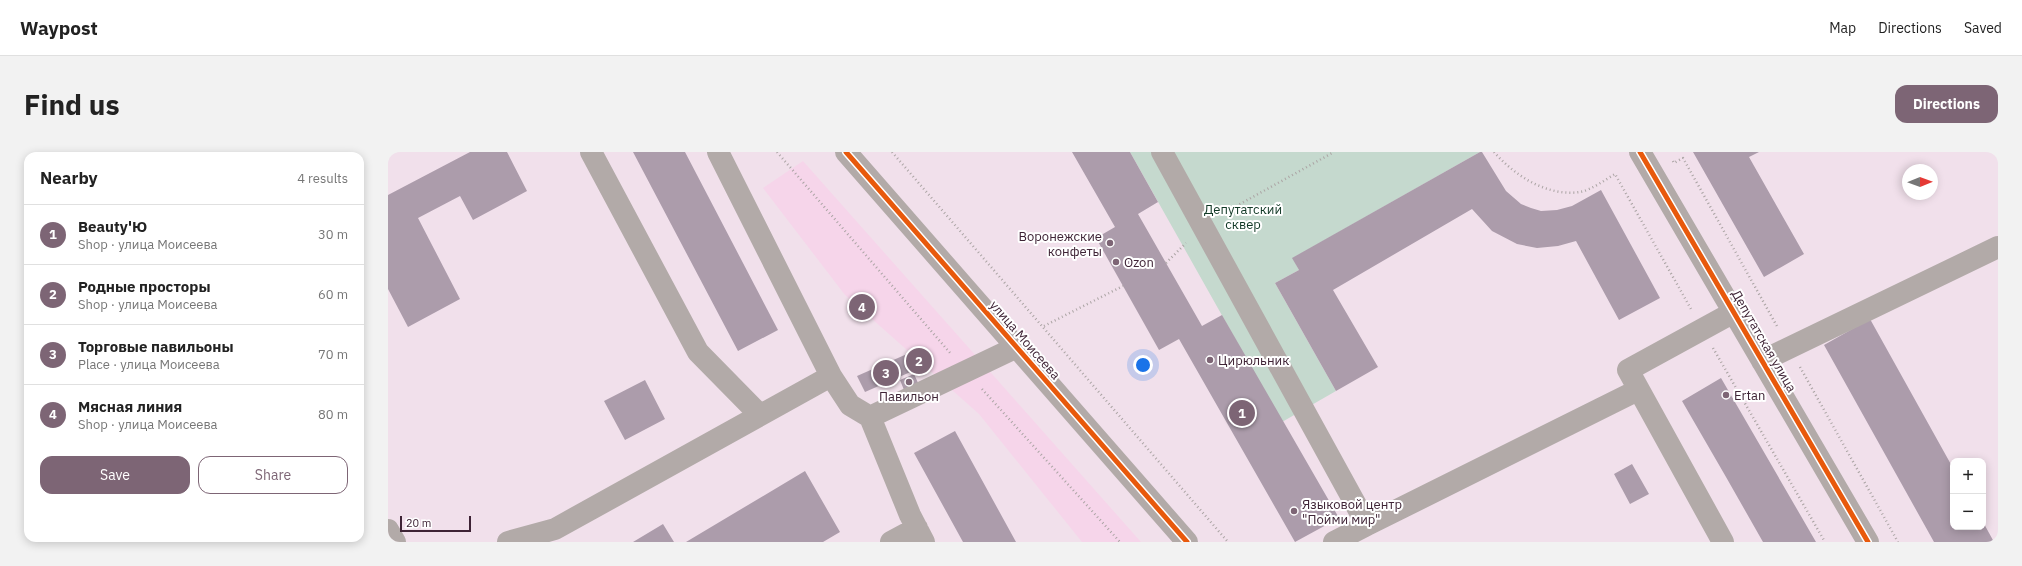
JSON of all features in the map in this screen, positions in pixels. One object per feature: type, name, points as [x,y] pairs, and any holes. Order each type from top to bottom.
[{"type":"street","points":[[590,152],[698,352],[760,415]]},
{"type":"street","points":[[718,152],[831,376],[850,405],[870,417],[920,535],[891,542]]},
{"type":"street","name":"улица Моисеева","points":[[846,152],[1188,542]]},
{"type":"street","points":[[1162,152],[1367,525]]},
{"type":"street","name":"Депутатская улица","points":[[1640,152],[1868,542]]},
{"type":"street","points":[[1762,361],[1998,247]]},
{"type":"street","points":[[1723,542],[1628,370],[1734,312]]},
{"type":"street","points":[[870,417],[1017,347]]},
{"type":"street","points":[[508,542],[555,529],[831,376]]},
{"type":"street","points":[[1334,542],[1638,390]]},
{"type":"street","points":[[388,530],[395,542]]},
{"type":"path","points":[[777,152],[966,371],[1120,542]]},
{"type":"path","points":[[892,152],[1044,326],[1228,542]]},
{"type":"path","points":[[1241,203],[1334,152]]},
{"type":"path","points":[[1494,152],[1508,167],[1534,184],[1548,189],[1581,192],[1616,174],[1825,542]]},
{"type":"path","points":[[1044,326],[1123,286]]},
{"type":"shaded area","points":[[803,161],[1141,542],[1082,542],[979,414],[845,295],[763,188]]},
{"type":"green space","name":"Депутатский сквер","points":[[1130,152],[1480,152],[1293,258],[1299,270],[1275,283],[1336,391],[1282,422]]},
{"type":"building","points":[[470,152],[507,152],[527,191],[473,220],[460,196],[418,218],[460,299],[408,327],[388,289],[388,195]]},
{"type":"building","points":[[633,152],[685,152],[778,330],[738,351]]},
{"type":"building","points":[[1072,152],[1130,152],[1158,202],[1138,214],[1202,326],[1222,315],[1339,518],[1295,542],[1179,339],[1159,350],[1096,238],[1115,227]]},
{"type":"building","points":[[1482,152],[1506,191],[1521,204],[1531,208],[1541,211],[1557,210],[1572,206],[1601,190],[1660,298],[1619,320],[1576,241],[1558,246],[1537,248],[1517,244],[1492,231],[1472,209],[1333,290],[1378,367],[1336,391],[1275,283],[1299,270],[1292,258]]},
{"type":"building","points":[[1693,152],[1759,152],[1749,157],[1804,254],[1764,277]]},
{"type":"building","points":[[1870,319],[1950,463],[1950,530],[1986,530],[1986,527],[1994,542],[1934,542],[1824,345]]},
{"type":"building","points":[[907,354],[915,370],[865,392],[857,376]]},
{"type":"building","name":"Павильон","points":[[914,374],[919,385],[904,390],[900,380]]},
{"type":"building","points":[[1721,378],[1816,542],[1763,542],[1682,401]]},
{"type":"building","points":[[645,380],[665,419],[625,440],[604,401]]},
{"type":"building","points":[[955,431],[1016,542],[963,542],[914,453]]},
{"type":"building","points":[[1632,464],[1649,494],[1630,504],[1614,474]]},
{"type":"building","points":[[805,471],[840,532],[823,542],[686,542]]},
{"type":"building","points":[[663,524],[674,542],[633,542]]},
{"type":"cycle path","points":[[846,152],[1187,542]]},
{"type":"cycle path","points":[[1640,152],[1868,542]]},
{"type":"place","name":"Воронежские конфеты","points":[[1110,243]]},
{"type":"place","name":"Ozon","points":[[1116,262]]},
{"type":"place","name":"Мясная линия","points":[[862,307]]},
{"type":"place","name":"Цирюльник","points":[[1210,360]]},
{"type":"place","name":"Родные просторы","points":[[919,361]]},
{"type":"place","name":"Торговые павильоны","points":[[886,373]]},
{"type":"place","name":"Павильон","points":[[909,382]]},
{"type":"place","name":"Ertan","points":[[1726,395]]},
{"type":"place","name":"Beauty'Ю","points":[[1242,413]]},
{"type":"place","name":"Языковой центр \"Пойми мир\"","points":[[1294,511]]}]
